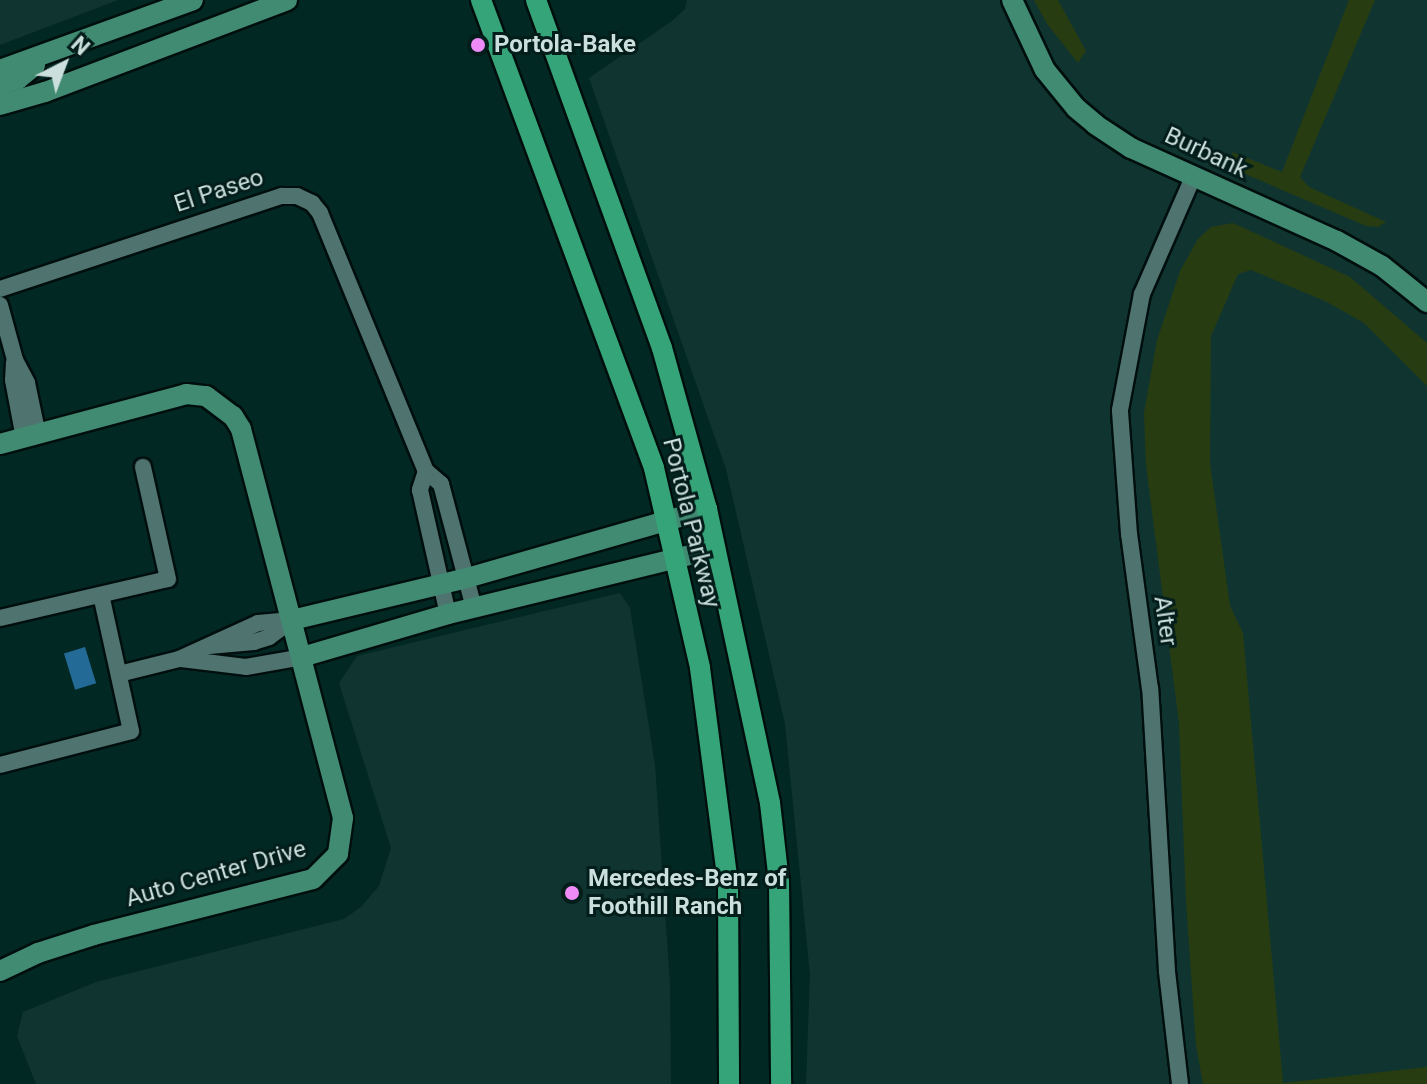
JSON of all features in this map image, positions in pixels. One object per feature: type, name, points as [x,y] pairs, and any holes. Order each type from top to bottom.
[{"type":"main road","name":"Portola Parkway","points":[[481,0],[654,468],[667,521],[700,668],[728,885],[729,1084]]},
{"type":"main road","name":"Portola Parkway","points":[[536,0],[662,348],[707,509],[770,803],[779,882],[781,1084]]},
{"type":"street","points":[[0,70],[193,0]]},
{"type":"street","points":[[0,105],[45,92],[287,0]]},
{"type":"street","name":"Burbank","points":[[1012,0],[1032,48],[1076,108],[1131,148],[1337,241],[1382,266],[1427,302]]},
{"type":"street","points":[[0,85],[18,79],[47,55]]},
{"type":"street","name":"Alter","points":[[1180,1084],[1167,971],[1150,689],[1129,534],[1120,410],[1142,294],[1193,177]]},
{"type":"street","name":"El Paseo","points":[[0,289],[268,200],[297,196],[312,203],[320,213],[426,471],[441,484],[474,608]]},
{"type":"street","points":[[0,305],[15,360],[13,380],[31,437]]},
{"type":"street","name":"Auto Center Drive","points":[[0,444],[186,394],[206,396],[220,404],[241,429],[343,818],[338,854],[328,868],[313,879],[94,935],[38,953],[0,971]]},
{"type":"street","points":[[0,618],[168,579],[143,467]]},
{"type":"street","name":"El Paseo","points":[[426,471],[420,490],[448,614]]},
{"type":"street","points":[[119,674],[179,659],[258,623],[292,620],[442,585],[707,509]]},
{"type":"street","points":[[179,659],[246,667],[302,657],[448,614],[715,549]]},
{"type":"street","points":[[0,765],[131,731],[101,595]]},
{"type":"shaded area","points":[[0,0],[118,0],[0,45]]},
{"type":"shaded area","points":[[687,0],[1427,0],[1427,1084],[806,1084],[810,975],[785,724],[726,469],[589,78],[672,21],[685,9]]},
{"type":"shaded area","points":[[620,593],[630,608],[655,765],[670,984],[671,1084],[36,1084],[17,1036],[23,1012],[96,982],[344,919],[361,907],[379,886],[391,848],[339,683],[357,656]]},
{"type":"green space","points":[[1034,0],[1058,0],[1086,51],[1078,63],[1047,24]]},
{"type":"green space","points":[[1349,0],[1375,0],[1300,177],[1309,187],[1386,222],[1378,227],[1366,226],[1236,170],[1232,152],[1282,172]]},
{"type":"green space","points":[[1233,223],[1350,277],[1427,343],[1427,386],[1364,323],[1327,302],[1251,270],[1238,274],[1211,336],[1210,463],[1230,606],[1243,633],[1283,1083],[1427,1067],[1427,1084],[1203,1084],[1196,1045],[1186,902],[1179,723],[1146,465],[1144,413],[1157,340],[1180,271],[1198,239],[1211,227]]},
{"type":"water","points":[[85,647],[96,683],[75,690],[64,653]]},
{"type":"place","name":"Portola-Bake","points":[[478,45]]},
{"type":"place","name":"Mercedes-Benz of Foothill Ranch","points":[[572,893]]}]
